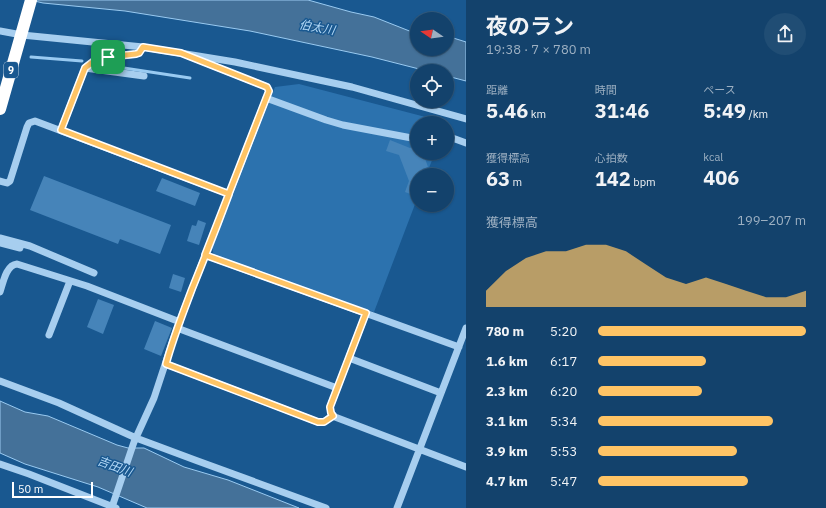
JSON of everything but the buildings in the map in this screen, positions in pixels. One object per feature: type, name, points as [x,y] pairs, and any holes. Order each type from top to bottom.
[{"type":"highway","name":"9","points":[[0,109],[31,0]]},
{"type":"street","points":[[0,31],[143,47],[235,62],[352,87],[466,119]]},
{"type":"street","points":[[61,130],[85,68],[89,64],[100,59],[139,53],[143,47]]},
{"type":"street","points":[[0,464],[114,507],[135,440],[154,398],[178,325],[269,91],[267,87],[181,53]]},
{"type":"street","points":[[85,68],[144,76]]},
{"type":"street","points":[[266,98],[343,125],[410,138]]},
{"type":"street","points":[[0,181],[7,183],[11,178],[29,123],[31,121],[61,130],[229,194]]},
{"type":"street","points":[[454,139],[466,143]]},
{"type":"street","points":[[0,238],[30,246],[93,275],[29,251],[0,243]]},
{"type":"street","points":[[205,255],[459,347]]},
{"type":"street","points":[[0,292],[9,268],[15,264],[70,281],[337,388]]},
{"type":"street","points":[[49,335],[70,281]]},
{"type":"street","points":[[366,313],[330,407],[331,413],[333,416],[466,468]]},
{"type":"street","points":[[397,508],[466,328]]},
{"type":"street","points":[[349,358],[441,393]]},
{"type":"street","points":[[166,364],[318,422],[324,422],[333,416]]},
{"type":"street","points":[[1,380],[59,403],[135,440],[195,460],[326,508]]},
{"type":"shaded area","points":[[299,84],[422,116],[410,116],[410,160],[432,160],[429,168],[410,168],[410,212],[412,212],[374,312],[214,256],[212,247],[275,87]]},
{"type":"water","name":"伯太川","points":[[30,0],[308,0],[374,17],[410,31],[410,56],[454,56],[454,38],[466,42],[466,81],[454,78],[454,64],[410,64],[410,67],[250,31],[125,11],[43,3]]},
{"type":"water","name":"吉田川","points":[[0,401],[25,412],[48,416],[117,445],[128,448],[144,448],[184,467],[228,480],[299,508],[147,508],[98,487],[25,464],[0,453]]},
{"type":"waterway","points":[[31,57],[82,61]]},
{"type":"waterway","points":[[104,65],[190,78]]},
{"type":"route","points":[[108,57],[94,61],[85,68],[61,130],[229,194],[205,255],[180,322],[166,364],[318,422],[324,422],[333,416],[330,407],[366,313],[205,255],[269,91],[267,87],[181,53],[143,47],[139,53],[136,54],[108,57]]}]
